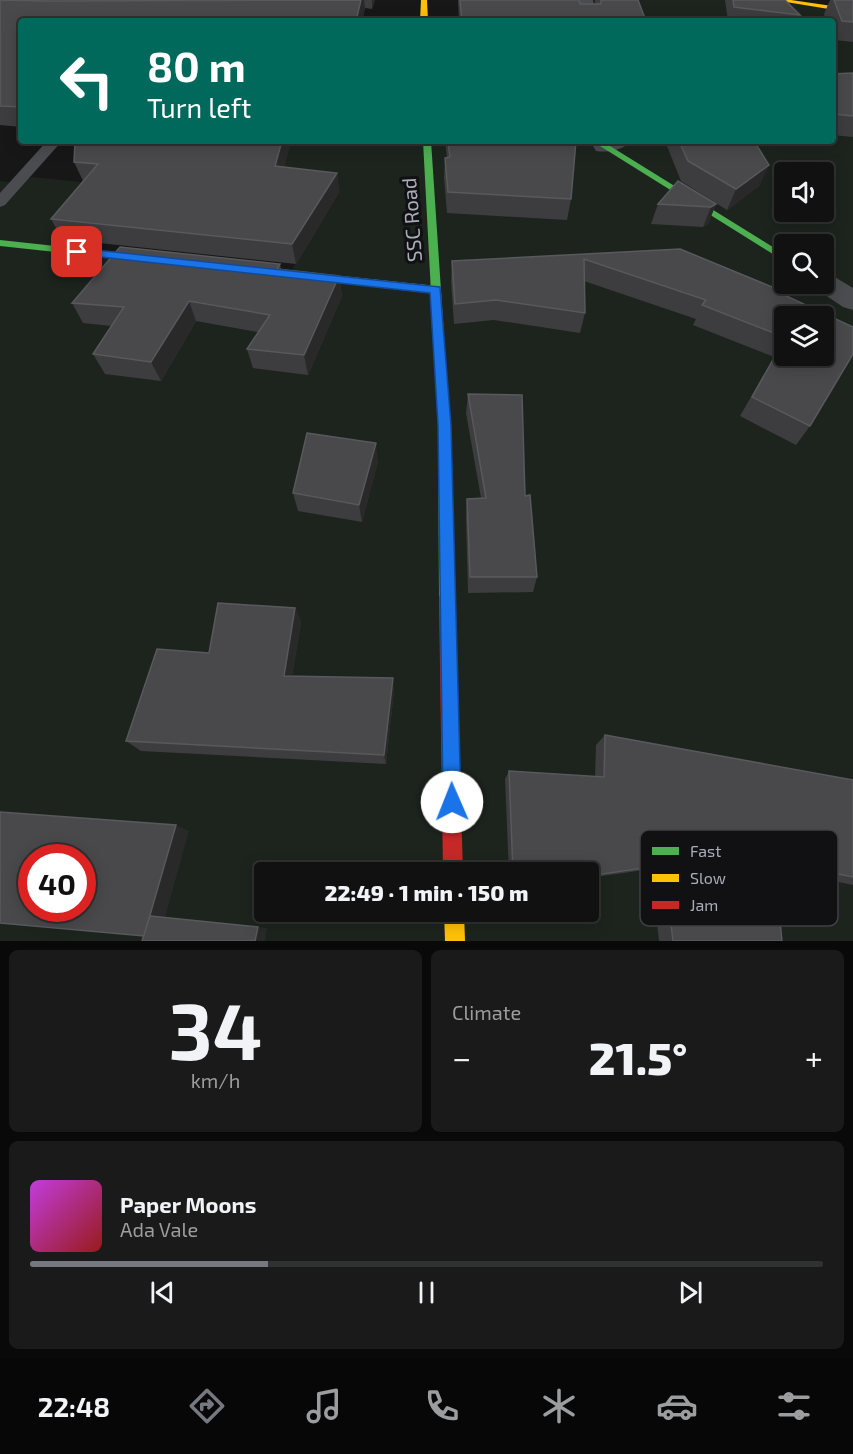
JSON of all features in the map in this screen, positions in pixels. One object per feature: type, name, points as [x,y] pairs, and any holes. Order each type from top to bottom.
[{"type":"street","points":[[423,18],[424,0]]},
{"type":"street","points":[[585,0],[587,18]]},
{"type":"street","points":[[777,0],[853,11]]},
{"type":"street","name":"SSC Road","points":[[427,144],[444,425],[453,862]]},
{"type":"street","points":[[609,144],[774,252]]},
{"type":"street","points":[[0,243],[171,262]]},
{"type":"street","points":[[277,273],[436,290]]},
{"type":"street","points":[[834,289],[853,301]]},
{"type":"street","points":[[454,922],[455,941]]},
{"type":"lane","points":[[0,202],[53,144]]},
{"type":"shaded area","points":[[585,0],[777,0],[853,11],[853,941],[455,941],[454,922],[599,922],[599,862],[254,862],[254,922],[448,922],[448,941],[0,941],[0,181],[17,183],[32,177],[120,186],[80,217],[54,248],[289,274],[339,194],[224,144],[836,144],[836,18],[587,18]]},
{"type":"building","points":[[0,0],[361,0],[357,18],[18,18],[18,107],[0,106]]},
{"type":"building","points":[[460,0],[579,0],[580,4],[601,4],[601,0],[638,0],[645,18],[462,18]]},
{"type":"building","points":[[733,0],[785,0],[800,15],[734,7]]},
{"type":"building","points":[[834,0],[853,0],[853,22],[842,21]]},
{"type":"building","points":[[853,73],[853,116],[836,114],[836,74]]},
{"type":"building","points":[[75,144],[281,144],[275,166],[337,173],[292,244],[51,219],[98,164],[74,162]]},
{"type":"building","points":[[448,144],[576,144],[571,199],[448,192],[445,158],[450,157]]},
{"type":"building","points":[[680,144],[756,144],[769,165],[736,189],[688,161]]},
{"type":"building","points":[[678,181],[716,204],[711,207],[658,204]]},
{"type":"building","points":[[120,247],[280,264],[277,269],[339,276],[304,355],[247,349],[270,315],[189,301],[151,362],[93,354],[124,307],[72,303]]},
{"type":"building","points":[[680,249],[774,288],[774,294],[782,294],[808,306],[774,306],[774,333],[702,305],[706,300],[584,259],[585,313],[496,300],[455,304],[452,261]]},
{"type":"building","points":[[834,318],[853,327],[853,354],[810,426],[752,397],[774,358],[774,366],[834,366]]},
{"type":"building","points":[[468,394],[522,395],[525,496],[530,495],[537,577],[470,577],[467,499],[486,498]]},
{"type":"building","points":[[307,433],[376,443],[359,505],[293,493]]},
{"type":"building","points":[[218,603],[295,608],[284,676],[393,678],[384,755],[126,741],[157,649],[209,653]]},
{"type":"building","points":[[605,735],[853,780],[853,877],[838,874],[838,830],[640,830],[640,868],[599,874],[599,862],[513,862],[509,771],[604,777]]},
{"type":"building","points":[[0,812],[176,825],[144,936],[0,923]]},
{"type":"building","points":[[150,916],[258,927],[255,941],[142,941]]},
{"type":"building","points":[[671,926],[780,926],[782,941],[673,941]]},
{"type":"traffic: fast","points":[[427,144],[444,425],[447,597]]},
{"type":"traffic: fast","points":[[601,144],[774,252]]},
{"type":"traffic: fast","points":[[0,243],[157,260]]},
{"type":"traffic: slow","points":[[424,0],[424,18]]},
{"type":"traffic: slow","points":[[777,0],[853,11]]},
{"type":"traffic: slow","points":[[294,275],[436,290]]},
{"type":"traffic: slow","points":[[454,922],[455,941]]},
{"type":"traffic: jam","points":[[447,597],[453,862]]},
{"type":"route","points":[[77,252],[436,290],[444,425],[452,802]]}]
